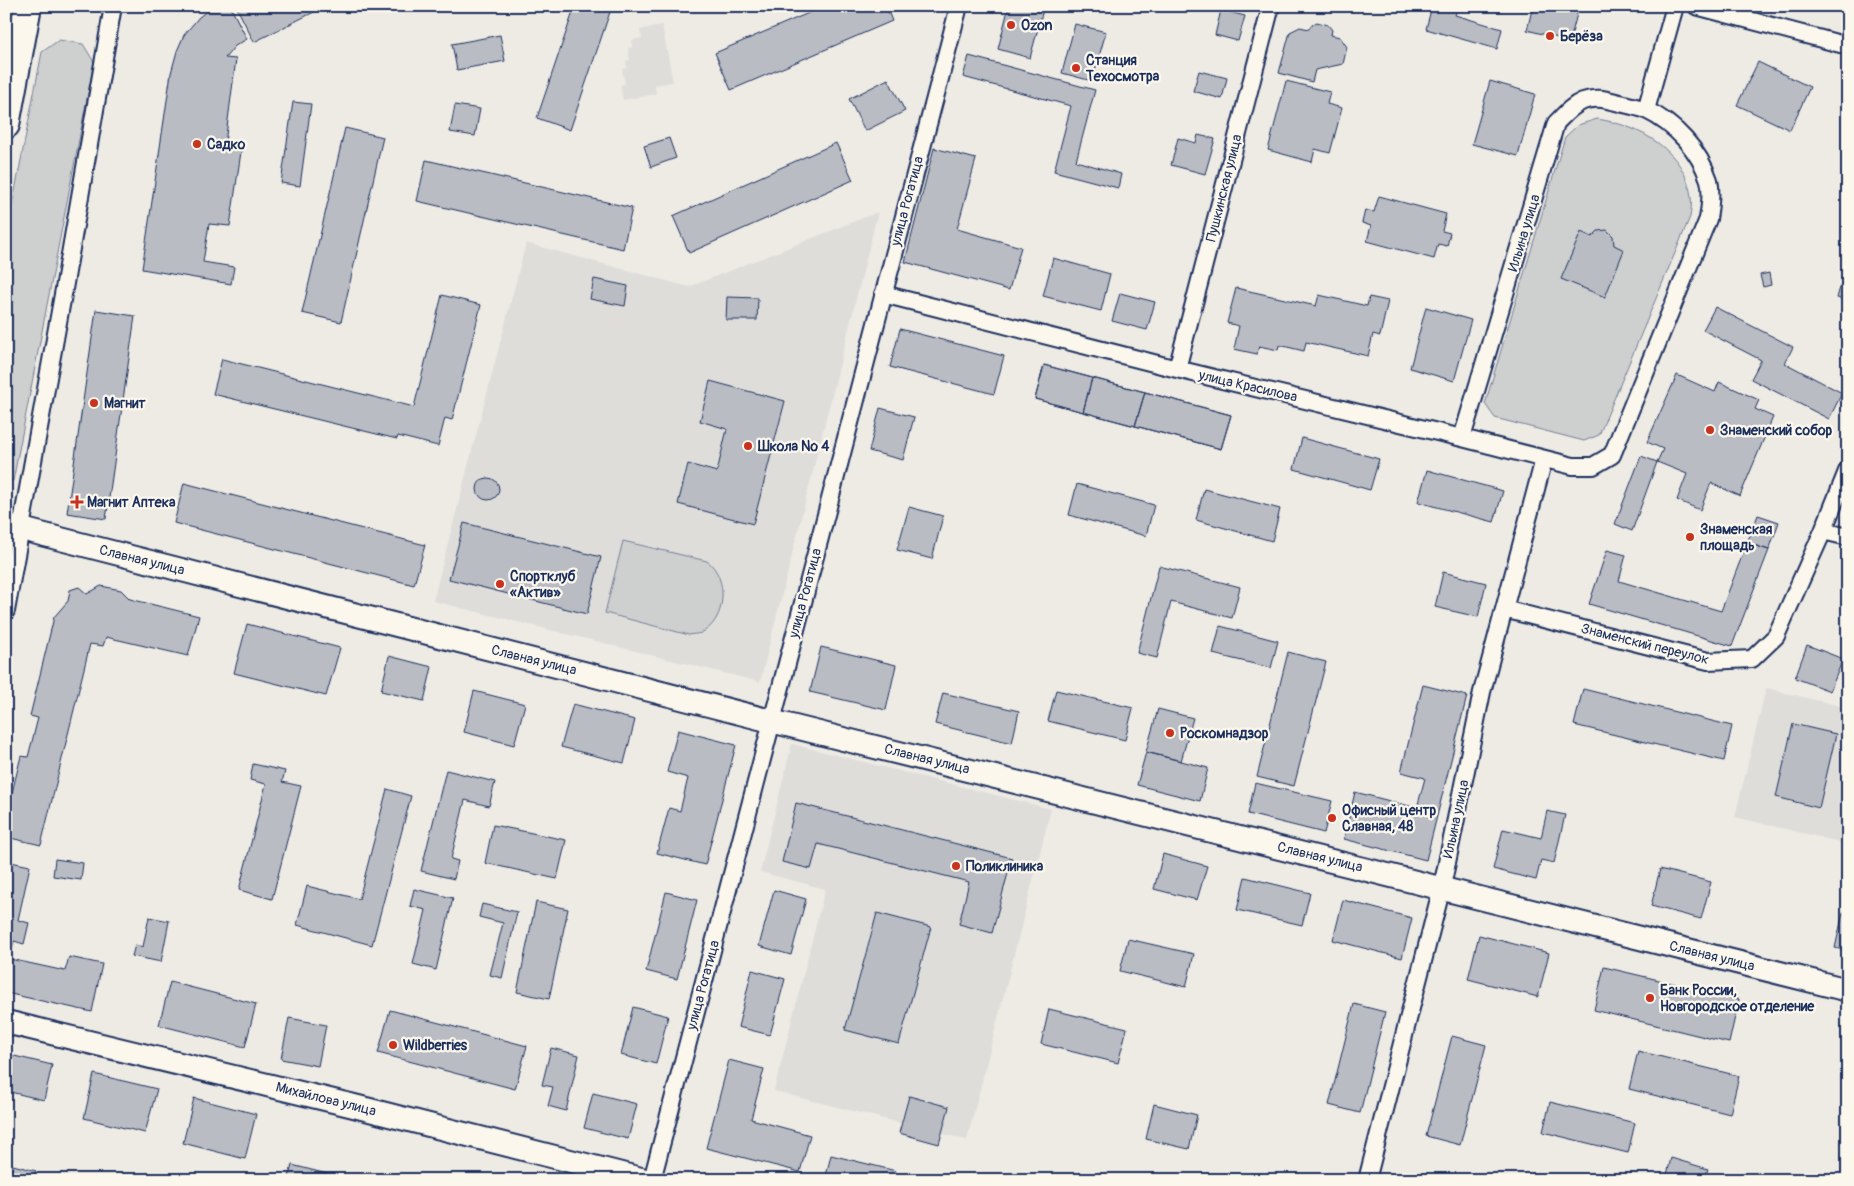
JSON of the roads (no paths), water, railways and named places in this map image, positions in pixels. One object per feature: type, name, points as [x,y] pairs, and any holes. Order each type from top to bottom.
[{"type":"main road","points":[[6,125],[28,6]]},
{"type":"street","points":[[6,611],[14,527],[64,289],[113,6]]},
{"type":"street","name":"улица Рогатица","points":[[652,1180],[959,6]]},
{"type":"street","name":"Пушкинская улица","points":[[1177,369],[1271,6]]},
{"type":"street","points":[[1646,110],[1674,6]]},
{"type":"street","points":[[1696,6],[1848,46]]},
{"type":"street","name":"Ильина улица","points":[[1462,438],[1556,123],[1572,106],[1584,100],[1598,97],[1646,110],[1670,125],[1692,147],[1702,164],[1709,182],[1710,200],[1708,219],[1612,455]]},
{"type":"street","name":"улица Красилова","points":[[883,294],[1177,369],[1573,466],[1593,466],[1612,455]]},
{"type":"street","name":"Ильина улица","points":[[1368,1180],[1442,887],[1482,692],[1544,459]]},
{"type":"street","name":"Знаменский переулок","points":[[1504,609],[1708,661],[1752,659],[1776,636],[1823,531],[1848,468]]},
{"type":"street","name":"Славная улица","points":[[14,527],[771,721],[1442,887],[1848,990]]},
{"type":"street","points":[[1823,531],[1848,537]]},
{"type":"street","name":"Михайлова улица","points":[[6,1022],[354,1106],[645,1180]]},
{"type":"place","name":"Ozon","points":[[1011,25]]},
{"type":"place","name":"Берёза","points":[[1550,36]]},
{"type":"place","name":"Станция Техосмотра","points":[[1076,68]]},
{"type":"place","name":"Садко","points":[[197,144]]},
{"type":"place","name":"Магнит","points":[[94,403]]},
{"type":"place","name":"Знаменский собор","points":[[1710,430]]},
{"type":"place","name":"Школа № 4","points":[[748,446]]},
{"type":"place","name":"Магнит Аптека","points":[[77,502]]},
{"type":"place","name":"Знаменская площадь","points":[[1690,537]]},
{"type":"place","name":"Спортклуб «Актив»","points":[[500,584]]},
{"type":"place","name":"Роскомнадзор","points":[[1170,733]]},
{"type":"place","name":"Офисный центр Славная, 48","points":[[1332,818]]},
{"type":"place","name":"Поликлиника","points":[[956,866]]},
{"type":"place","name":"Банк России, Новгородское отделение","points":[[1650,998]]},
{"type":"place","name":"Wildberries","points":[[393,1045]]}]
